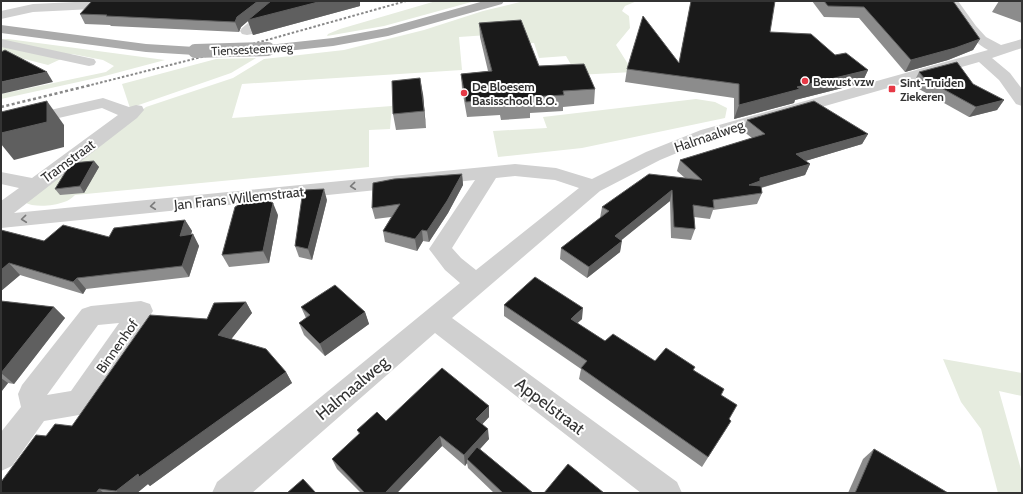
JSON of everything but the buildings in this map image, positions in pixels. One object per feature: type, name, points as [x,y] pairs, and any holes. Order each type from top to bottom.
[{"type":"main road","name":"Tiensesteenweg","points":[[1,29],[178,51],[239,51],[302,46],[388,32],[498,1]]},
{"type":"street","points":[[1,3],[35,1]]},
{"type":"street","points":[[1,15],[33,8],[84,3],[172,1]]},
{"type":"street","name":"Tiensesteenweg","points":[[247,32],[283,1]]},
{"type":"street","points":[[952,1],[971,29],[981,40],[1001,50]]},
{"type":"street","points":[[1,43],[88,62]]},
{"type":"street","name":"Halmaalweg","points":[[228,493],[476,283],[593,187],[652,156],[707,134],[981,57],[1022,43]]},
{"type":"street","points":[[981,57],[998,68],[1005,75],[1022,101]]},
{"type":"street","name":"Tramstraat","points":[[1,212],[134,112],[103,102],[37,118]]},
{"type":"street","name":"Jan Frans Willemstraat","points":[[1,221],[515,170],[548,171],[568,176],[593,187]]},
{"type":"street","points":[[476,283],[453,264],[440,249],[489,173]]},
{"type":"street","points":[[1,178],[35,185]]},
{"type":"street","name":"Appelstraat","points":[[435,319],[666,493]]},
{"type":"street","points":[[1,456],[36,410]]},
{"type":"shaded area","points":[[436,1],[475,1],[384,26],[327,36],[328,34],[340,29]]},
{"type":"shaded area","points":[[524,1],[637,1],[625,6],[622,11],[629,16],[630,28],[616,45],[633,72],[577,75],[566,56],[539,58],[534,43],[523,43],[519,33],[459,37],[462,70],[242,84],[232,118],[392,106],[390,129],[369,130],[369,167],[75,195],[65,202],[49,205],[38,206],[24,202],[146,107],[233,78],[264,59],[344,50],[424,30],[483,11]]},
{"type":"shaded area","points":[[1,39],[165,60],[101,77],[1,99],[1,94],[106,72],[114,66],[103,60],[72,54],[48,65],[1,53]]},
{"type":"shaded area","points":[[256,58],[231,73],[130,108],[122,84],[216,59]]},
{"type":"shaded area","points":[[696,99],[715,102],[727,108],[725,118],[582,148],[498,157],[493,131],[547,128],[543,117]]},
{"type":"shaded area","points":[[943,359],[1022,373],[1022,396],[999,391],[1022,473],[1022,493],[998,493],[981,429],[961,402]]},
{"type":"railway","points":[[90,85],[249,45],[406,1]]},
{"type":"railway","points":[[1,107],[90,85]]},
{"type":"place","name":"Bewust vzw","points":[[805,81]]},
{"type":"place","name":"Sint-Truiden Ziekeren","points":[[892,89]]},
{"type":"place","name":"De Bloesem Basisschool B.O.","points":[[464,93]]}]
